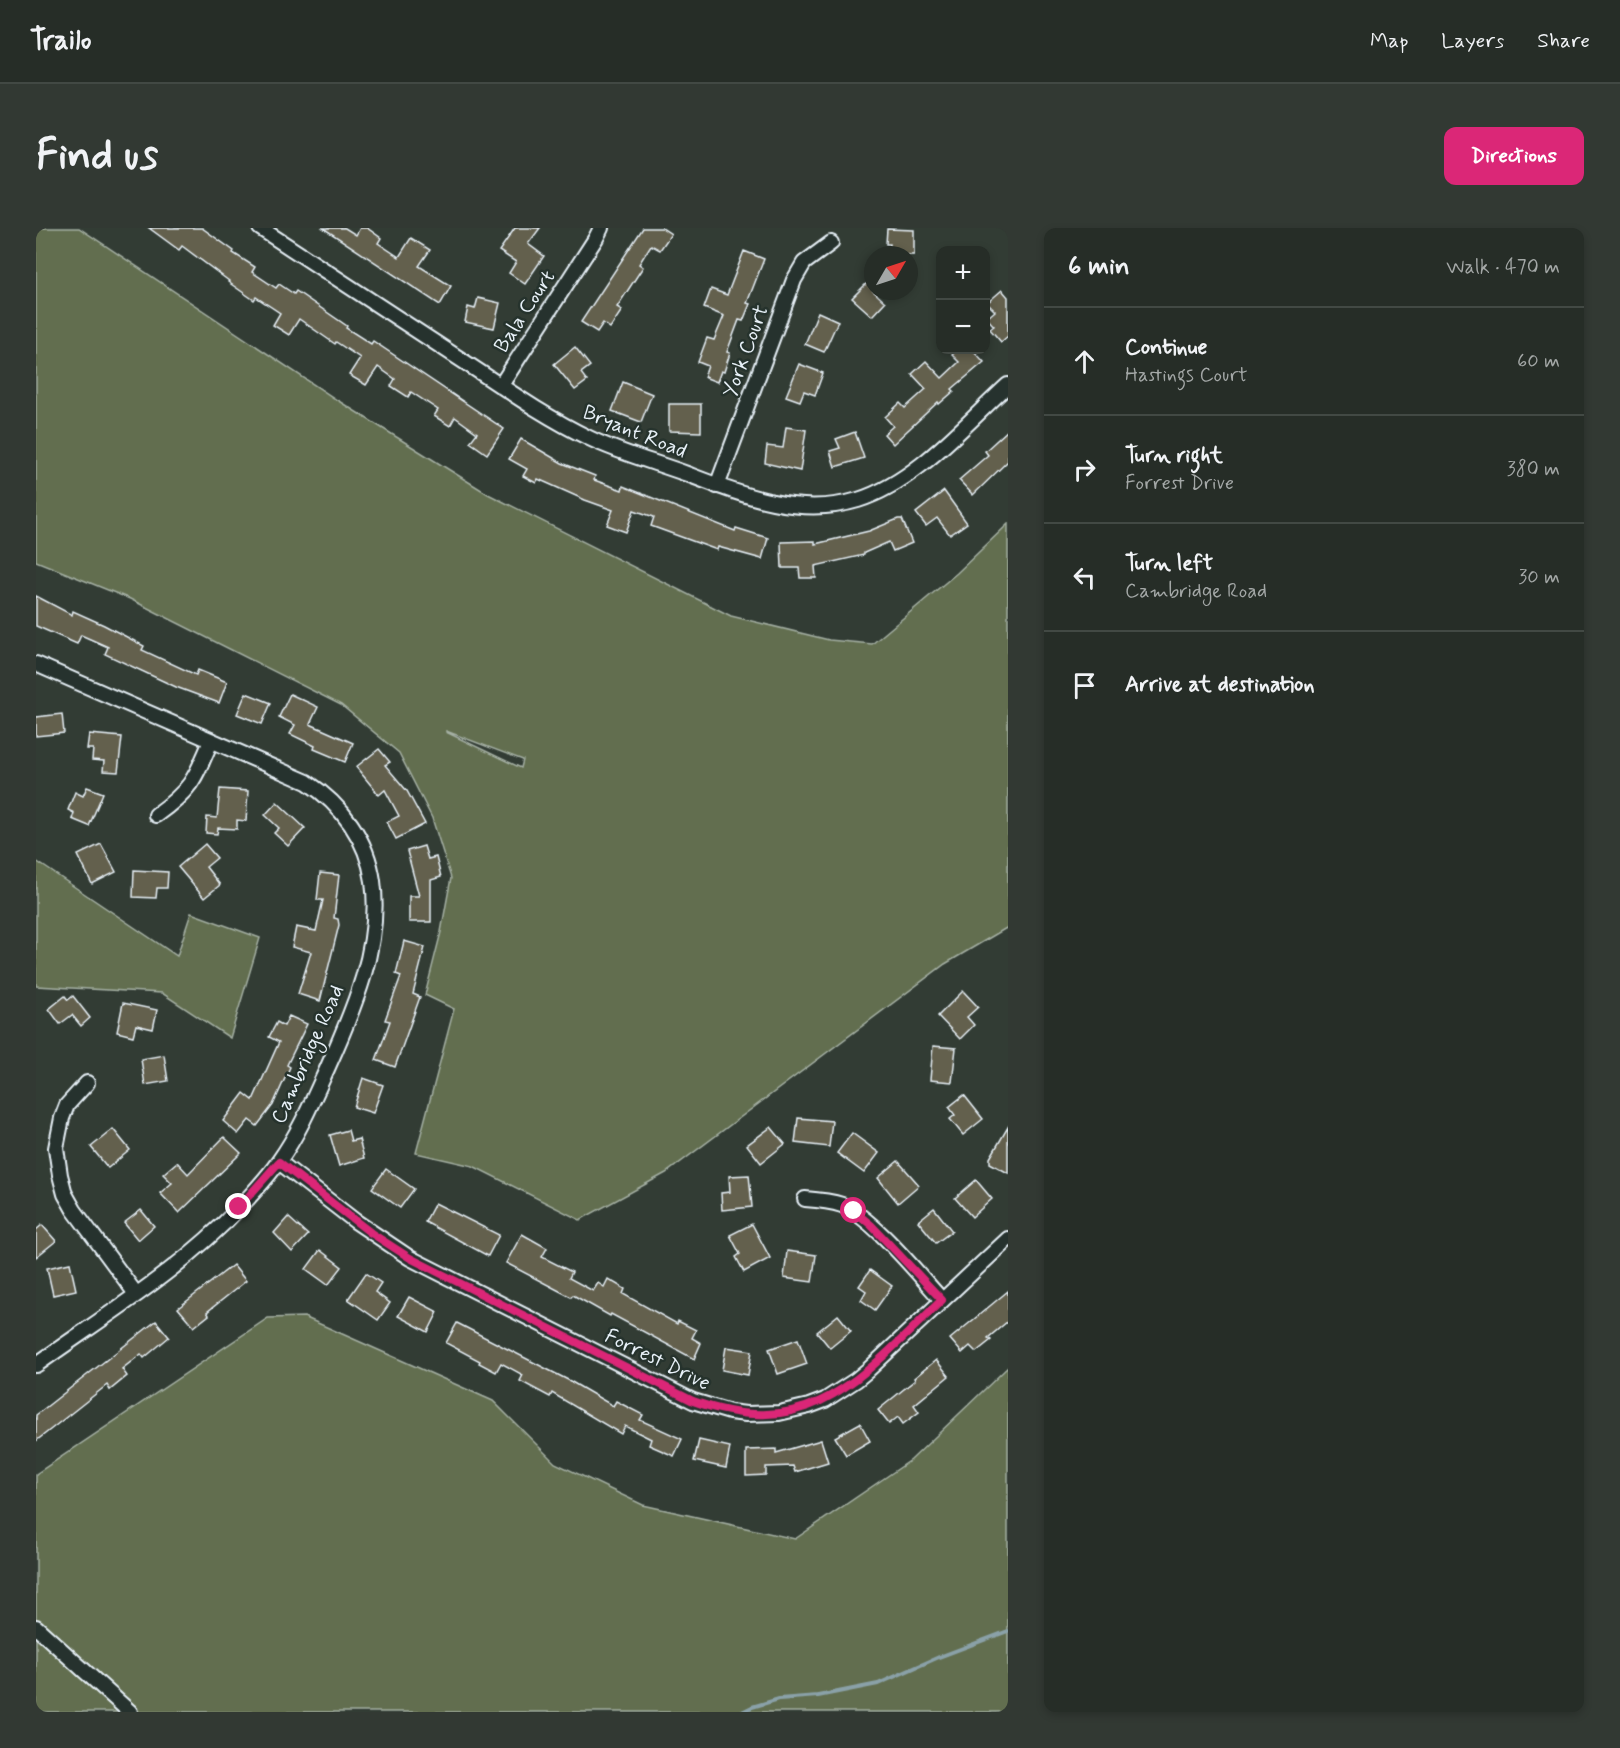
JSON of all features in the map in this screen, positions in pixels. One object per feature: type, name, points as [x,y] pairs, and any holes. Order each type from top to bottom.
[{"type":"street","name":"Bryant Road","points":[[260,228],[501,385],[590,438],[743,495],[786,505],[824,506],[857,500],[876,493],[912,472],[1008,385]]},
{"type":"street","name":"Bala Court","points":[[501,385],[601,228]]},
{"type":"street","name":"York Court","points":[[717,486],[794,280],[804,263],[831,243]]},
{"type":"street","name":"Cambridge Road","points":[[36,664],[307,782],[321,791],[340,809],[354,828],[366,853],[374,896],[373,926],[356,999],[311,1104],[279,1162],[220,1227],[176,1265],[36,1365]]},
{"type":"street","points":[[156,815],[178,799],[188,788],[211,741]]},
{"type":"street","points":[[87,1083],[67,1105],[62,1118],[56,1148],[60,1175],[65,1194],[74,1210],[136,1294]]},
{"type":"street","name":"Forrest Drive","points":[[279,1162],[371,1233],[410,1258],[693,1401],[730,1412],[779,1413],[809,1406],[837,1393],[868,1370],[1008,1240]]},
{"type":"street","points":[[805,1200],[826,1201],[854,1211],[871,1225],[942,1300]]},
{"type":"street","points":[[36,1627],[130,1712]]},
{"type":"green space","points":[[36,228],[79,228],[337,400],[488,494],[731,616],[829,640],[872,644],[957,573],[1008,524],[1008,927],[945,964],[666,1173],[580,1220],[473,1166],[416,1153],[454,1009],[425,995],[441,932],[451,878],[432,818],[399,753],[341,705],[130,599],[36,561]],"holes":[[[446,731],[523,760],[521,768]]]},
{"type":"green space","points":[[36,861],[177,956],[191,913],[260,938],[230,1038],[162,993],[36,986]]},
{"type":"green space","points":[[304,1317],[493,1401],[555,1463],[643,1505],[795,1539],[911,1460],[1008,1367],[1008,1712],[36,1712],[36,1474],[268,1318]]},
{"type":"building","points":[[149,228],[202,228],[255,267],[252,272],[276,288],[279,284],[294,294],[296,291],[347,326],[346,328],[371,344],[373,341],[504,429],[487,454],[470,442],[477,433],[455,417],[450,426],[434,416],[438,410],[411,392],[408,397],[391,386],[395,379],[378,367],[366,385],[349,375],[360,358],[299,319],[289,335],[273,325],[280,313],[256,297],[254,300],[182,246],[179,250]]},
{"type":"building","points":[[323,228],[345,228],[356,235],[360,228],[367,228],[381,238],[378,243],[399,257],[411,238],[430,250],[419,266],[451,286],[440,305]]},
{"type":"building","points":[[515,228],[540,228],[528,244],[544,256],[525,284],[509,273],[516,262],[499,251]]},
{"type":"building","points":[[643,228],[662,228],[671,234],[660,250],[651,245],[639,264],[643,267],[617,307],[622,310],[610,328],[603,323],[597,332],[581,322]]},
{"type":"building","points":[[887,229],[914,230],[914,246],[886,244]]},
{"type":"building","points":[[744,251],[764,259],[747,303],[750,304],[743,321],[739,320],[727,352],[730,353],[724,372],[721,371],[717,382],[704,377],[708,366],[698,362],[707,338],[714,340],[724,316],[704,308],[711,289],[727,295]]},
{"type":"building","points":[[864,286],[864,300],[885,302],[872,316],[852,298]]},
{"type":"building","points":[[1002,290],[1008,297],[1008,336],[1001,342],[990,329],[994,326],[990,321],[990,315],[995,311],[990,306],[990,300]]},
{"type":"building","points":[[478,298],[500,303],[494,328],[465,322],[468,307],[475,309]]},
{"type":"building","points":[[818,312],[838,321],[824,352],[805,344]]},
{"type":"building","points":[[575,347],[590,366],[581,373],[587,381],[575,390],[554,364]]},
{"type":"building","points":[[977,354],[984,362],[893,444],[884,434],[893,426],[885,417],[900,403],[905,408],[926,389],[912,374],[926,361],[942,378],[959,362],[952,355]]},
{"type":"building","points":[[799,364],[823,373],[815,395],[804,391],[800,401],[786,396]]},
{"type":"building","points":[[623,382],[652,394],[641,422],[612,411]]},
{"type":"building","points":[[669,404],[701,404],[701,432],[669,431]]},
{"type":"building","points":[[786,427],[806,430],[800,471],[765,463],[767,446],[783,448]]},
{"type":"building","points":[[1008,430],[1008,461],[973,495],[959,480],[988,455],[985,451]]},
{"type":"building","points":[[855,432],[864,458],[835,467],[830,451],[840,448],[836,439]]},
{"type":"building","points":[[521,439],[562,463],[595,476],[594,480],[622,490],[623,486],[735,531],[736,528],[768,538],[762,559],[718,547],[717,550],[651,526],[654,517],[634,510],[626,532],[607,525],[613,510],[538,479],[536,483],[523,476],[527,469],[509,459]]},
{"type":"building","points":[[944,491],[967,523],[950,535],[937,518],[926,526],[916,513]]},
{"type":"building","points":[[902,519],[912,543],[893,551],[889,542],[864,555],[815,566],[816,578],[800,578],[799,568],[782,568],[781,542],[815,541],[815,544],[869,531]]},
{"type":"building","points":[[36,596],[72,615],[73,611],[104,625],[144,646],[142,650],[196,675],[198,670],[227,682],[219,703],[176,687],[105,654],[108,647],[81,635],[77,644],[36,626]]},
{"type":"building","points":[[246,693],[271,703],[262,724],[237,714]]},
{"type":"building","points":[[290,694],[318,707],[310,724],[353,743],[345,762],[314,749],[315,746],[290,734],[295,725],[279,717]]},
{"type":"building","points":[[62,714],[64,733],[36,736],[36,717]]},
{"type":"building","points":[[89,734],[122,737],[118,772],[103,771],[104,761],[92,760],[93,749],[87,749]]},
{"type":"building","points":[[379,749],[390,762],[385,765],[407,791],[425,824],[396,839],[387,822],[399,816],[385,790],[379,795],[356,767]]},
{"type":"building","points":[[87,787],[103,793],[89,826],[72,819],[74,813],[68,810],[75,792],[83,796]]},
{"type":"building","points":[[220,789],[248,791],[246,821],[237,820],[237,829],[218,828],[217,834],[206,833],[207,817],[217,818]]},
{"type":"building","points":[[277,802],[305,828],[288,846],[274,833],[279,828],[265,815]]},
{"type":"building","points":[[101,844],[116,872],[92,884],[78,855]]},
{"type":"building","points":[[205,844],[217,858],[206,867],[220,885],[204,898],[178,867]]},
{"type":"building","points":[[424,846],[428,859],[436,857],[441,877],[431,880],[431,922],[409,922],[409,896],[419,896],[407,851]]},
{"type":"building","points":[[134,870],[168,872],[167,888],[157,888],[156,898],[133,897]]},
{"type":"building","points":[[320,873],[339,875],[334,918],[338,919],[339,925],[320,1001],[298,994],[311,952],[292,947],[296,927],[316,931],[323,900],[317,900]]},
{"type":"building","points":[[404,941],[425,947],[413,994],[420,997],[395,1067],[376,1060],[390,1021],[385,1020],[401,976],[396,974]]},
{"type":"building","points":[[963,991],[978,1007],[967,1017],[974,1025],[960,1039],[938,1016]]},
{"type":"building","points":[[65,996],[68,1000],[73,996],[90,1018],[81,1026],[72,1015],[60,1024],[49,1009]]},
{"type":"building","points":[[123,1003],[157,1010],[153,1029],[136,1025],[133,1036],[117,1032]]},
{"type":"building","points":[[289,1016],[307,1024],[287,1065],[290,1067],[273,1105],[257,1126],[249,1120],[238,1134],[223,1121],[244,1093],[253,1100],[279,1042],[269,1037],[277,1022],[284,1026]]},
{"type":"building","points":[[933,1046],[956,1048],[952,1082],[930,1080]]},
{"type":"building","points":[[164,1055],[168,1081],[145,1085],[141,1059]]},
{"type":"building","points":[[363,1078],[383,1085],[373,1113],[354,1107]]},
{"type":"building","points":[[964,1095],[983,1119],[963,1135],[950,1119],[955,1115],[949,1107]]},
{"type":"building","points":[[798,1118],[832,1121],[829,1147],[795,1143]]},
{"type":"building","points":[[771,1127],[785,1144],[761,1163],[747,1145]]},
{"type":"building","points":[[1008,1127],[1008,1173],[990,1163],[990,1158]]},
{"type":"building","points":[[113,1129],[130,1150],[108,1168],[91,1147]]},
{"type":"building","points":[[348,1130],[351,1141],[359,1139],[364,1158],[339,1166],[330,1135]]},
{"type":"building","points":[[852,1133],[879,1153],[864,1173],[837,1153]]},
{"type":"building","points":[[224,1137],[241,1153],[179,1213],[160,1193],[172,1183],[163,1174],[177,1162],[188,1174]]},
{"type":"building","points":[[898,1161],[919,1185],[898,1203],[878,1178]]},
{"type":"building","points":[[386,1169],[414,1189],[400,1208],[372,1188]]},
{"type":"building","points":[[749,1175],[752,1207],[722,1210],[721,1193],[730,1192],[729,1176]]},
{"type":"building","points":[[976,1180],[992,1199],[972,1217],[955,1198]]},
{"type":"building","points":[[435,1203],[499,1235],[488,1256],[425,1222]]},
{"type":"building","points":[[934,1208],[952,1231],[936,1243],[918,1221]]},
{"type":"building","points":[[141,1210],[154,1226],[138,1240],[124,1223]]},
{"type":"building","points":[[288,1217],[308,1235],[292,1252],[274,1233]]},
{"type":"building","points":[[752,1224],[770,1258],[744,1272],[736,1257],[740,1254],[730,1235]]},
{"type":"building","points":[[42,1225],[56,1241],[36,1257],[36,1230]]},
{"type":"building","points":[[522,1234],[547,1248],[542,1257],[572,1272],[569,1278],[593,1291],[598,1283],[604,1287],[608,1279],[625,1289],[623,1294],[677,1324],[678,1321],[696,1330],[692,1338],[701,1343],[694,1359],[611,1314],[610,1316],[573,1295],[571,1297],[506,1263]]},
{"type":"building","points":[[320,1250],[342,1267],[328,1285],[306,1269]]},
{"type":"building","points":[[787,1251],[816,1255],[812,1282],[784,1278]]},
{"type":"building","points":[[70,1263],[76,1290],[53,1295],[47,1268]]},
{"type":"building","points":[[233,1265],[246,1281],[207,1312],[209,1315],[194,1327],[178,1308]]},
{"type":"building","points":[[870,1270],[892,1286],[875,1310],[861,1300],[866,1291],[859,1286]]},
{"type":"building","points":[[366,1273],[381,1283],[375,1292],[390,1303],[378,1320],[348,1299]]},
{"type":"building","points":[[1008,1291],[1008,1321],[988,1338],[991,1340],[976,1352],[970,1346],[962,1353],[950,1339]]},
{"type":"building","points":[[409,1297],[438,1312],[428,1332],[398,1316]]},
{"type":"building","points":[[838,1315],[851,1331],[830,1348],[817,1332]]},
{"type":"building","points":[[156,1321],[169,1337],[144,1358],[141,1354],[122,1369],[127,1376],[110,1390],[107,1385],[36,1441],[36,1415]]},
{"type":"building","points":[[457,1323],[570,1381],[613,1406],[616,1401],[643,1415],[640,1420],[682,1439],[674,1456],[649,1445],[651,1439],[625,1426],[621,1434],[552,1393],[550,1397],[520,1381],[523,1375],[501,1363],[496,1372],[446,1343]]},
{"type":"building","points":[[798,1339],[807,1364],[778,1374],[769,1349]]},
{"type":"building","points":[[726,1347],[752,1351],[748,1375],[722,1370]]},
{"type":"building","points":[[936,1360],[949,1376],[914,1405],[919,1412],[903,1424],[898,1417],[889,1424],[878,1410]]},
{"type":"building","points":[[860,1423],[870,1441],[846,1455],[835,1437]]},
{"type":"building","points":[[699,1440],[730,1447],[726,1468],[694,1461]]},
{"type":"building","points":[[821,1440],[828,1462],[795,1472],[793,1466],[766,1467],[766,1475],[746,1476],[746,1450],[776,1449],[776,1453]]},
{"type":"waterway","points":[[742,1712],[779,1699],[818,1696],[878,1684],[939,1657],[1008,1631]]},
{"type":"route","points":[[239,1207],[279,1162],[371,1233],[410,1258],[693,1401],[713,1408],[746,1414],[779,1413],[825,1400],[868,1370],[942,1300],[871,1225],[854,1211]]}]
